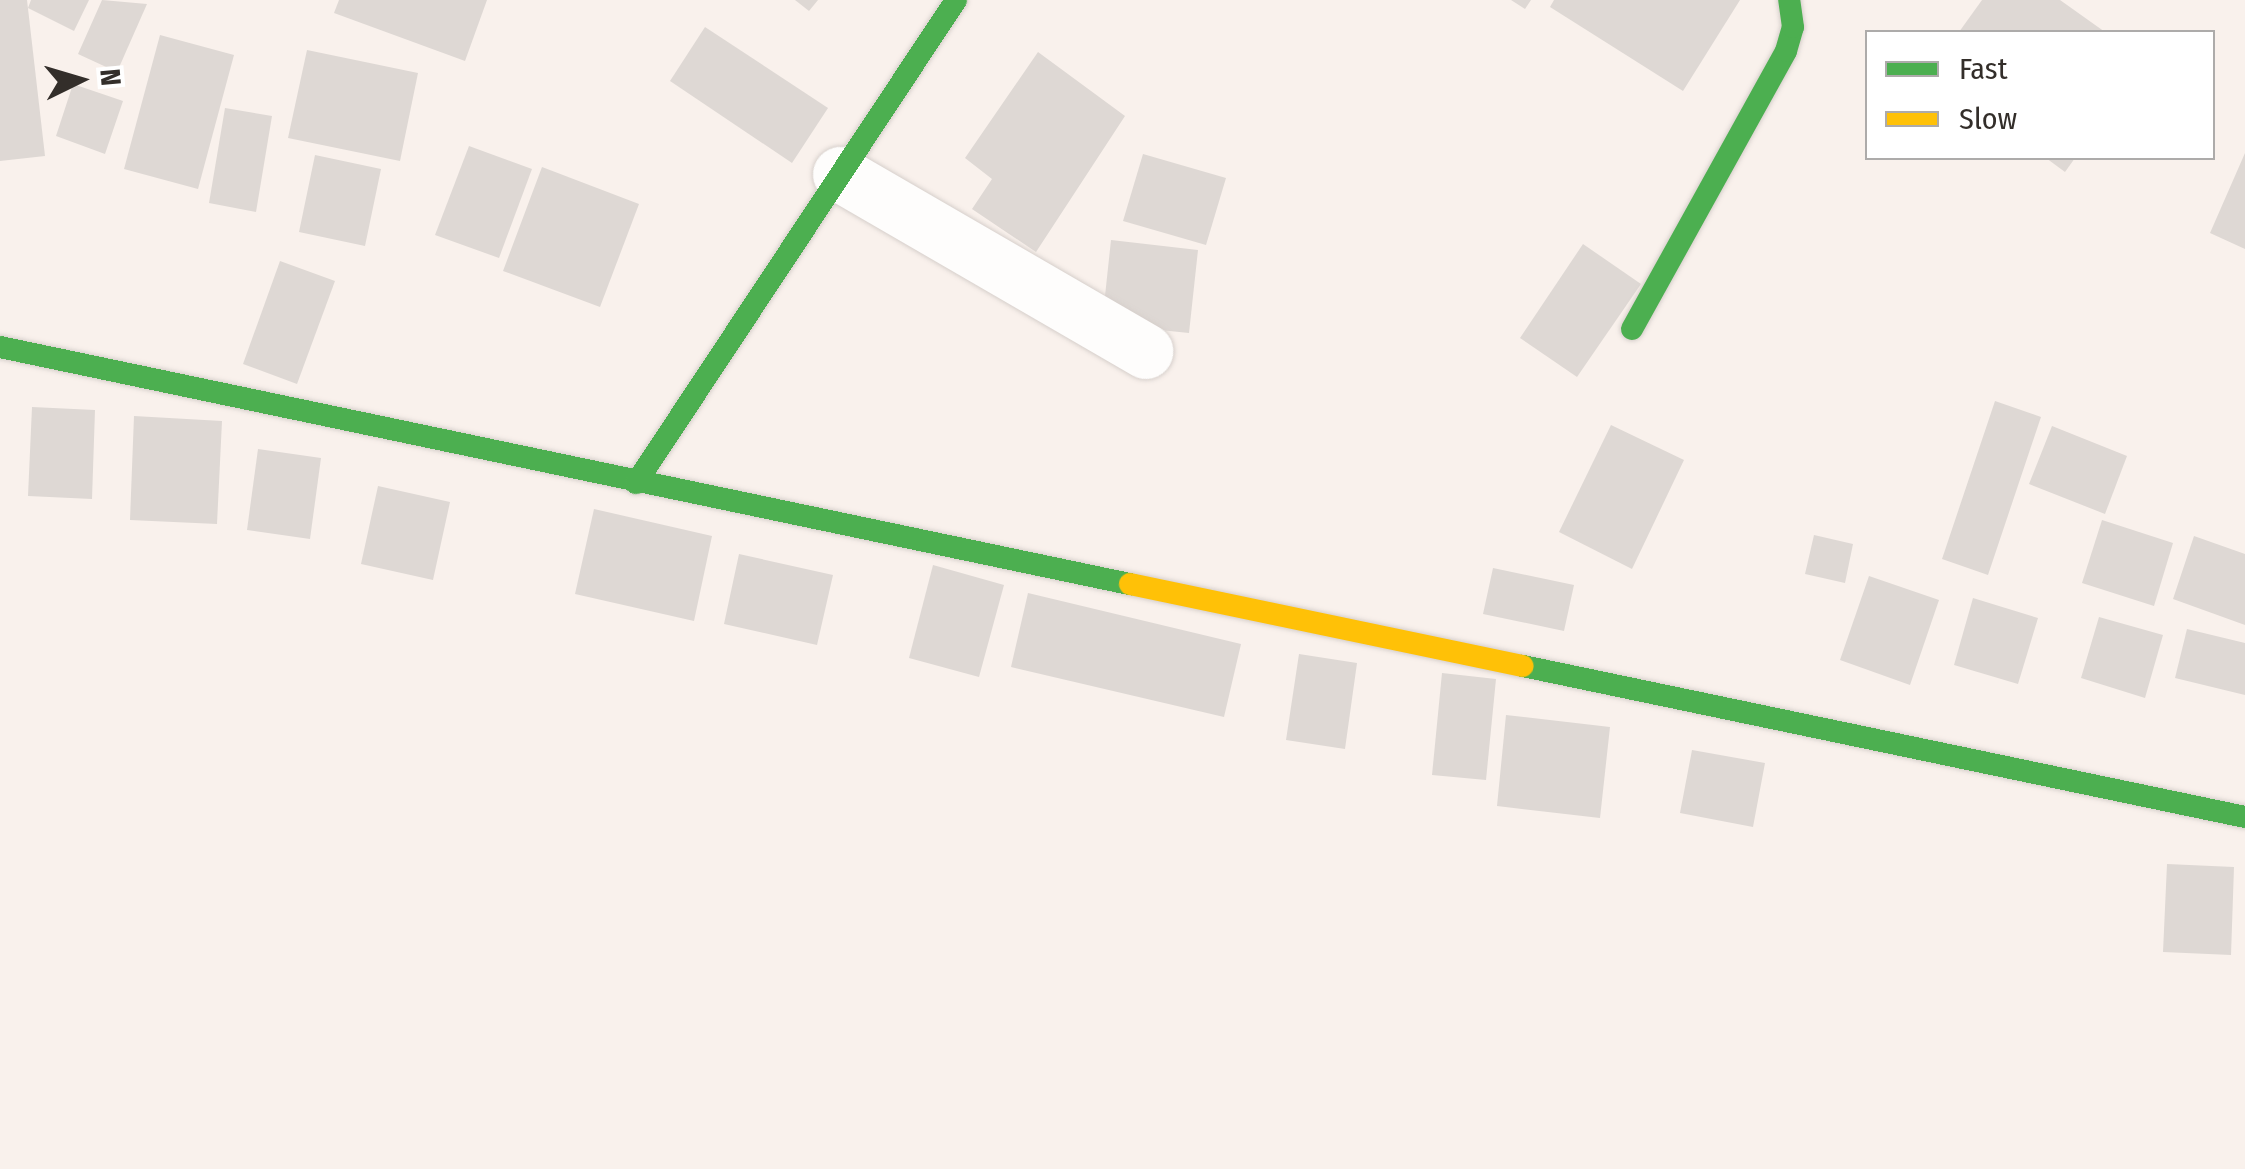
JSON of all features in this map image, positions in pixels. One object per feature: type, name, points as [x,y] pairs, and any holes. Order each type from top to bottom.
[{"type":"street","points":[[636,483],[956,0]]},
{"type":"street","points":[[1632,329],[1786,50],[1793,27],[1789,0]]},
{"type":"street","points":[[840,174],[1145,350]]},
{"type":"street","points":[[0,347],[636,483],[2244,814]]},
{"type":"building","points":[[0,0],[27,0],[45,156],[0,161]]},
{"type":"building","points":[[31,0],[89,0],[74,31],[28,8]]},
{"type":"building","points":[[102,0],[147,4],[117,72],[78,54]]},
{"type":"building","points":[[339,0],[487,0],[465,61],[334,13]]},
{"type":"building","points":[[795,0],[818,0],[809,11]]},
{"type":"building","points":[[1511,0],[1531,0],[1525,9]]},
{"type":"building","points":[[1554,0],[1740,0],[1683,91],[1550,7]]},
{"type":"building","points":[[1982,0],[2060,0],[2102,30],[1960,30]]},
{"type":"building","points":[[705,27],[828,108],[792,163],[670,81]]},
{"type":"building","points":[[160,35],[234,55],[198,189],[124,169]]},
{"type":"building","points":[[307,50],[418,73],[400,161],[288,138]]},
{"type":"building","points":[[1038,52],[1125,116],[1036,252],[972,209],[992,179],[965,158]]},
{"type":"building","points":[[73,84],[123,101],[105,154],[56,136]]},
{"type":"building","points":[[225,108],[272,116],[256,212],[209,203]]},
{"type":"building","points":[[469,146],[532,169],[499,258],[435,235]]},
{"type":"building","points":[[2245,153],[2245,249],[2210,233]]},
{"type":"building","points":[[1143,154],[1226,178],[1206,245],[1123,221]]},
{"type":"building","points":[[315,155],[381,169],[365,246],[299,232]]},
{"type":"building","points":[[2049,160],[2074,160],[2065,172]]},
{"type":"building","points":[[542,167],[639,204],[600,307],[503,271]]},
{"type":"building","points":[[1111,240],[1198,250],[1189,333],[1102,324]]},
{"type":"building","points":[[1583,244],[1641,284],[1577,377],[1520,338]]},
{"type":"building","points":[[280,261],[335,281],[297,384],[243,364]]},
{"type":"building","points":[[1995,401],[2041,417],[1988,575],[1942,559]]},
{"type":"building","points":[[32,407],[95,410],[92,499],[28,496]]},
{"type":"building","points":[[134,416],[222,421],[217,524],[130,520]]},
{"type":"building","points":[[1611,425],[1684,460],[1632,569],[1559,532]]},
{"type":"building","points":[[2052,426],[2127,456],[2105,514],[2029,484]]},
{"type":"building","points":[[258,449],[321,458],[310,539],[247,530]]},
{"type":"building","points":[[378,486],[450,502],[433,580],[361,564]]},
{"type":"building","points":[[594,509],[712,536],[694,621],[575,594]]},
{"type":"building","points":[[2102,520],[2173,543],[2154,606],[2082,583]]},
{"type":"building","points":[[1814,535],[1853,544],[1845,583],[1805,574]]},
{"type":"building","points":[[2194,536],[2245,554],[2245,625],[2173,599]]},
{"type":"building","points":[[739,554],[833,575],[817,645],[724,624]]},
{"type":"building","points":[[933,565],[1004,585],[979,677],[909,658]]},
{"type":"building","points":[[1493,568],[1574,585],[1564,631],[1483,614]]},
{"type":"building","points":[[1869,576],[1939,600],[1910,685],[1840,660]]},
{"type":"building","points":[[1028,593],[1241,644],[1224,717],[1011,667]]},
{"type":"building","points":[[1973,598],[2038,618],[2018,684],[1954,665]]},
{"type":"building","points":[[2099,617],[2163,635],[2145,698],[2081,678]]},
{"type":"building","points":[[2187,629],[2245,643],[2245,695],[2175,678]]},
{"type":"building","points":[[1299,654],[1357,663],[1345,749],[1286,740]]},
{"type":"building","points":[[1442,673],[1496,679],[1486,780],[1432,775]]},
{"type":"building","points":[[1506,715],[1610,727],[1600,818],[1497,806]]},
{"type":"building","points":[[1692,750],[1765,763],[1753,827],[1680,813]]},
{"type":"building","points":[[2167,864],[2234,867],[2231,955],[2163,952]]},
{"type":"traffic: fast","points":[[636,483],[956,0]]},
{"type":"traffic: fast","points":[[1632,329],[1786,51],[1793,27],[1789,0]]},
{"type":"traffic: fast","points":[[0,347],[1130,584]]},
{"type":"traffic: fast","points":[[1523,666],[2245,817]]},
{"type":"traffic: slow","points":[[1130,584],[1523,666]]}]
